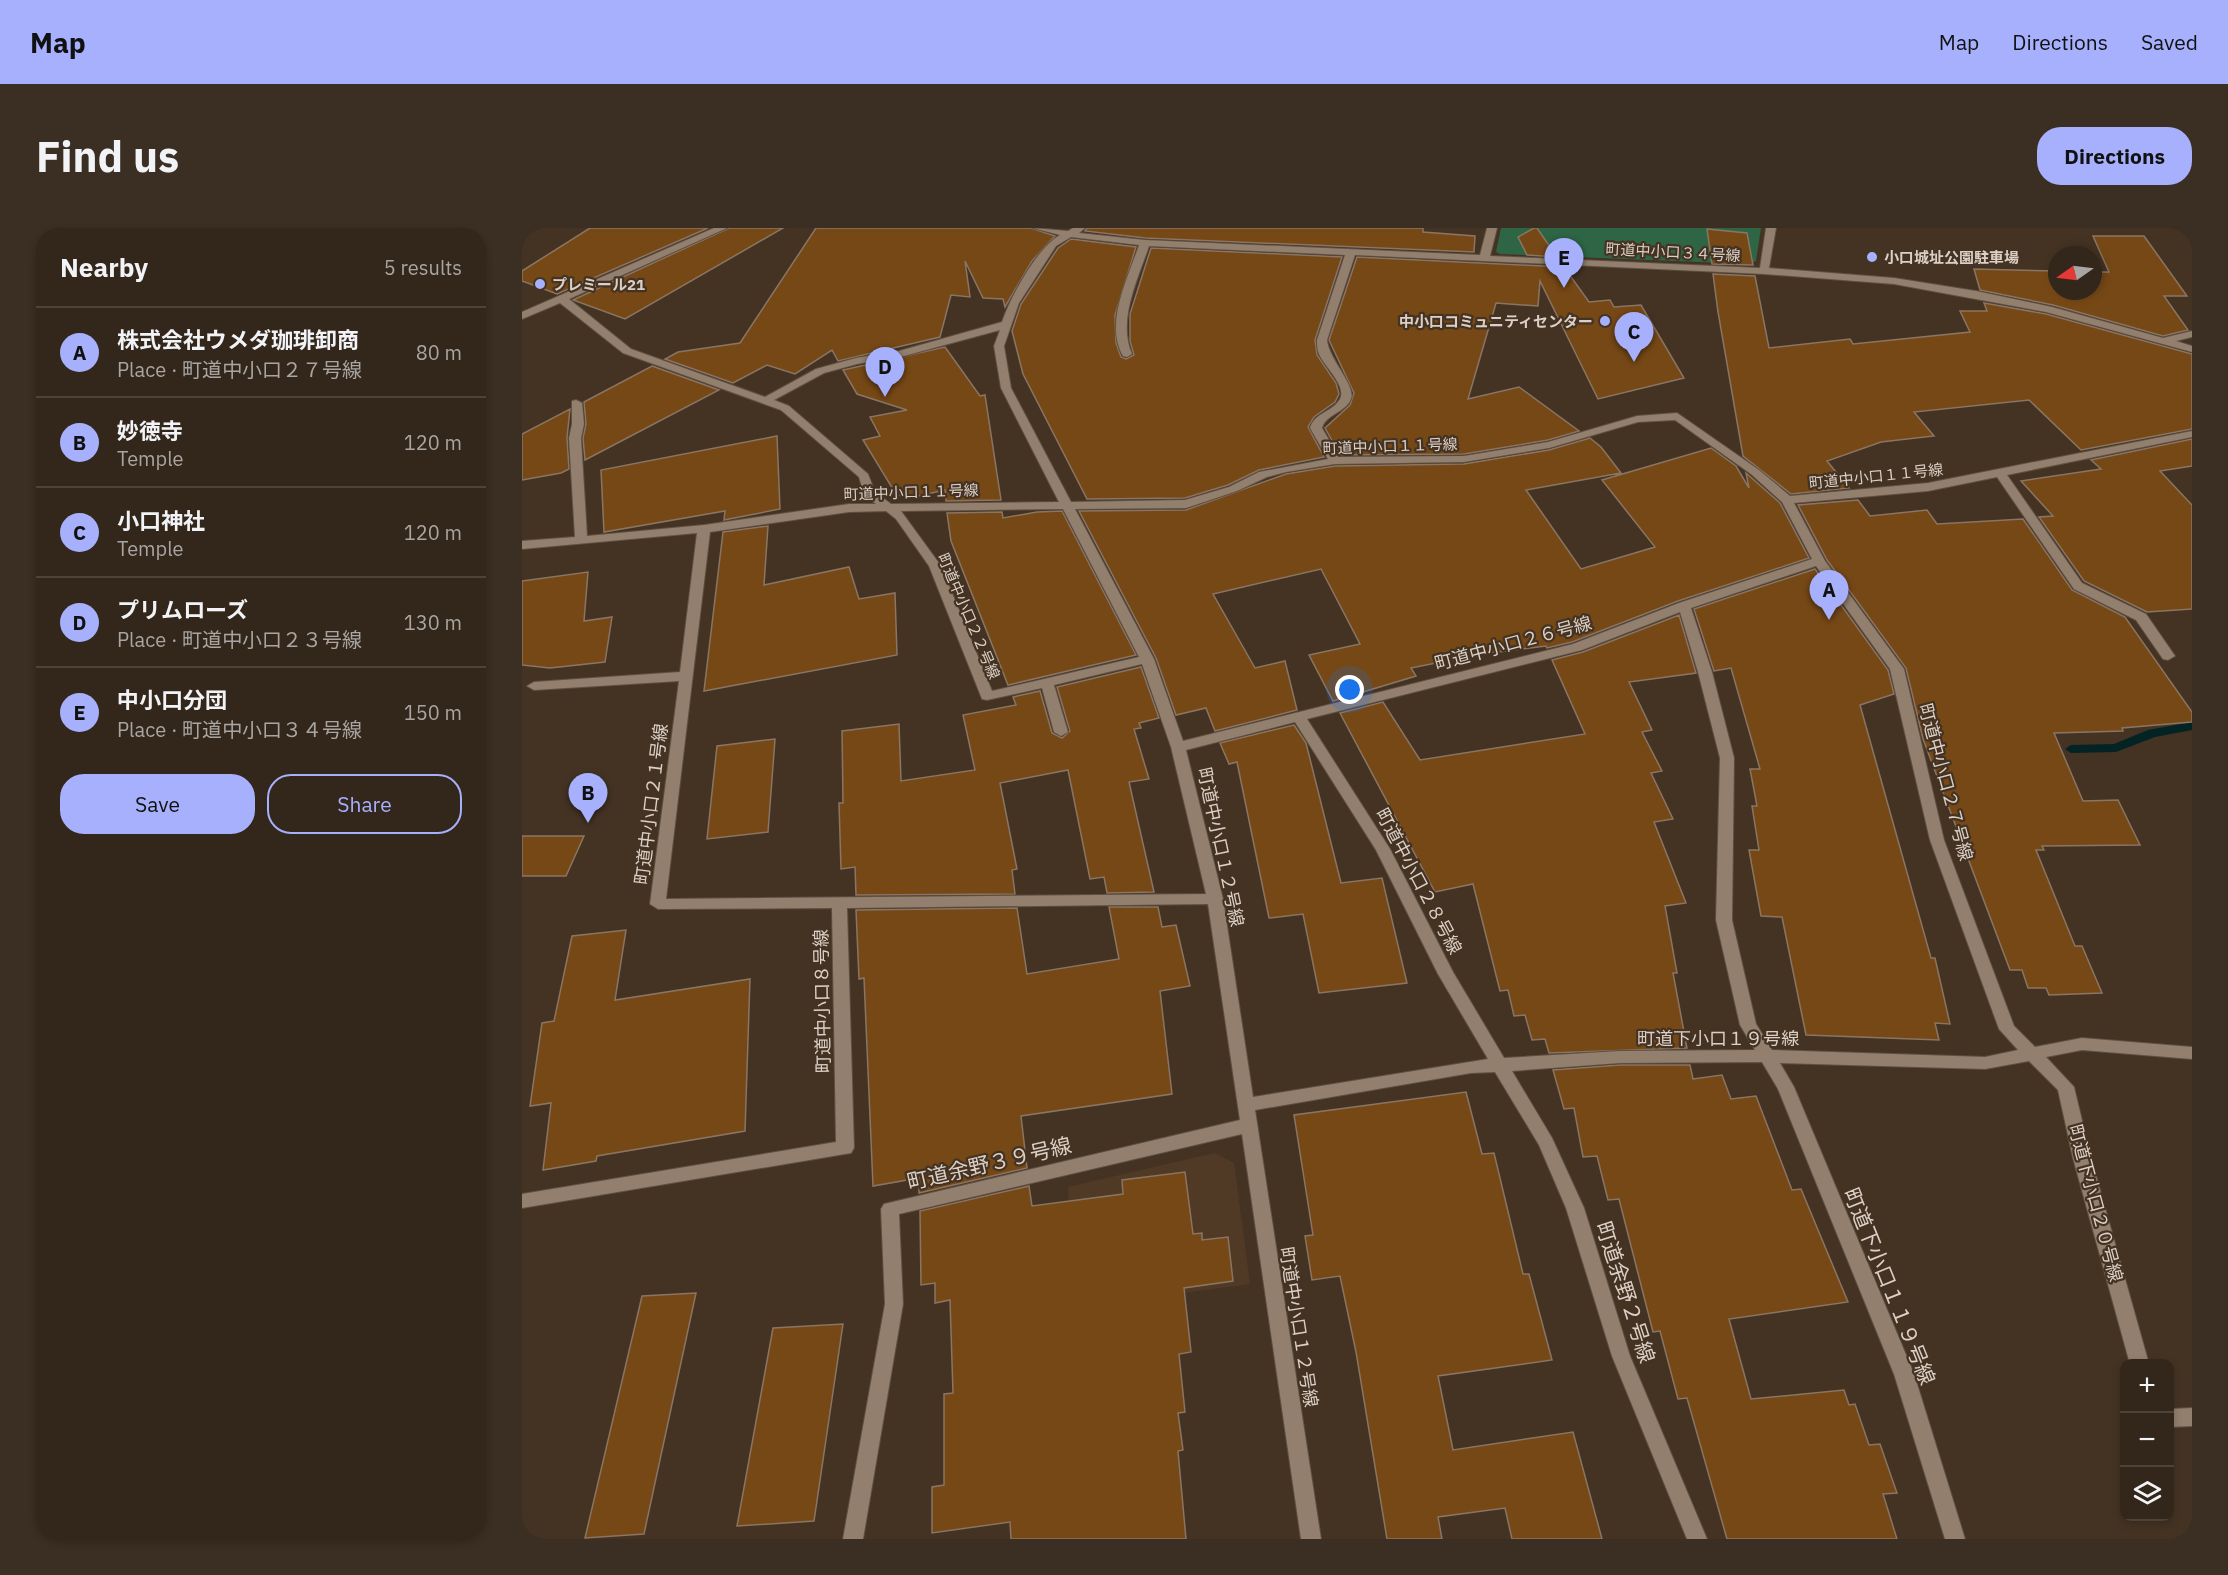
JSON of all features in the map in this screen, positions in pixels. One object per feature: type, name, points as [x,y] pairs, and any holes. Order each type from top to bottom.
[{"type":"street","points":[[522,316],[722,228]]},
{"type":"street","name":"町道中小口３４号線","points":[[1038,228],[1073,231],[1145,243],[1764,271],[1884,280],[1976,294],[2048,309],[2192,350]]},
{"type":"street","points":[[1484,259],[1492,228]]},
{"type":"street","points":[[1764,271],[1771,228]]},
{"type":"street","name":"町道中小口１２号線","points":[[1073,231],[1052,244],[1014,303],[1004,325],[999,346],[1006,388],[1147,659],[1178,747],[1215,899],[1311,1539]]},
{"type":"street","points":[[1127,354],[1120,344],[1120,337],[1125,308],[1145,243]]},
{"type":"street","points":[[1335,461],[1316,428],[1318,421],[1343,404],[1347,396],[1345,386],[1323,352],[1322,340],[1351,253]]},
{"type":"street","name":"町道中小口２２号線","points":[[562,299],[627,351],[785,408],[864,476],[870,494],[900,516],[935,566],[987,696],[1147,659]]},
{"type":"street","points":[[767,400],[820,371],[856,361],[900,354],[1004,325]]},
{"type":"street","points":[[2163,341],[2192,334]]},
{"type":"street","points":[[576,403],[578,424],[575,438],[581,541]]},
{"type":"street","name":"町道中小口１１号線","points":[[522,545],[704,529],[849,508],[1186,504],[1233,489],[1263,474],[1335,461],[1464,459],[1549,445],[1637,419],[1677,416],[1755,472],[1787,500],[1885,493],[2001,474],[2192,434]]},
{"type":"street","points":[[2001,474],[2078,586],[2141,617],[2168,656]]},
{"type":"street","points":[[1787,500],[1819,561]]},
{"type":"street","name":"町道中小口２１号線","points":[[704,529],[658,904],[839,903]]},
{"type":"street","name":"町道中小口２６号線","points":[[1178,747],[1577,647],[1684,606],[1819,561]]},
{"type":"street","name":"町道中小口２７号線","points":[[1819,561],[1897,669],[1937,840],[2007,1029],[2032,1054]]},
{"type":"street","name":"町道下小口１１９号線","points":[[1684,606],[1705,672],[1726,758],[1724,920],[1748,1025],[1786,1087],[1904,1374],[1955,1539]]},
{"type":"street","points":[[534,686],[686,675]]},
{"type":"street","points":[[1047,682],[1061,732]]},
{"type":"street","name":"町道中小口２８号線","points":[[1299,717],[1383,849],[1446,974],[1502,1065]]},
{"type":"street","points":[[839,903],[1215,899]]},
{"type":"street","name":"町道中小口８号線","points":[[522,1201],[845,1148],[839,903]]},
{"type":"street","name":"町道下小口１９号線","points":[[1246,1105],[1471,1067],[1620,1057],[1767,1056],[1985,1063],[2082,1044],[2192,1053]]},
{"type":"street","name":"町道下小口２０号線","points":[[2032,1054],[2066,1087],[2082,1158],[2139,1359]]},
{"type":"street","name":"町道余野２号線","points":[[1502,1065],[1546,1143],[1564,1182],[1621,1356],[1697,1539]]},
{"type":"street","name":"町道余野３９号線","points":[[853,1539],[894,1304],[890,1209],[1249,1125]]},
{"type":"street","points":[[2174,1418],[2192,1416]]},
{"type":"shaded area","points":[[1215,1153],[1234,1163],[1250,1284],[1075,1307],[1068,1187]]},
{"type":"green space","points":[[1501,228],[1761,228],[1756,261],[1749,264],[1500,254],[1496,252]]},
{"type":"building","points":[[590,228],[708,228],[557,294],[522,281],[522,271]]},
{"type":"building","points":[[729,228],[783,228],[625,319],[573,300]]},
{"type":"building","points":[[816,228],[1031,228],[1055,236],[1032,261],[1005,307],[1003,299],[983,298],[965,261],[970,297],[951,295],[940,337],[838,361],[832,350],[795,374],[767,365],[733,383],[665,359],[678,352],[740,343]]},
{"type":"building","points":[[1087,228],[1423,228],[1423,232],[1475,236],[1474,252],[1145,238],[1085,231]]},
{"type":"building","points":[[1537,228],[1557,257],[1527,255],[1518,237]]},
{"type":"building","points":[[1707,229],[1747,233],[1753,265],[1712,264]]},
{"type":"building","points":[[2093,236],[2144,236],[2187,296],[2164,296],[2188,330],[2163,336],[2053,305],[1980,290],[1974,269],[2048,271],[2048,300],[2102,300],[2102,272],[2109,272],[2102,256],[2102,246],[2097,246]]},
{"type":"building","points":[[1071,239],[1136,247],[1115,315],[1116,343],[1121,357],[1126,359],[1134,355],[1130,341],[1130,314],[1151,248],[1342,257],[1315,340],[1317,355],[1336,383],[1339,394],[1335,402],[1314,417],[1308,427],[1324,457],[1259,470],[1228,485],[1185,498],[1087,499],[1023,374],[1012,331],[1021,304],[1058,248]]},
{"type":"building","points":[[1357,257],[1564,267],[1589,302],[1610,300],[1614,307],[1641,305],[1684,378],[1598,399],[1540,281],[1538,306],[1496,303],[1468,399],[1519,387],[1579,431],[1548,440],[1464,454],[1340,455],[1325,428],[1350,405],[1354,393],[1329,340]]},
{"type":"building","points":[[1713,274],[1755,276],[1769,348],[1850,339],[1853,344],[1970,332],[1960,311],[1987,311],[1984,303],[2046,314],[2192,354],[2192,429],[2081,450],[2029,400],[1914,412],[1934,436],[1881,442],[1827,461],[1849,488],[1791,494],[1743,456]]},
{"type":"building","points":[[945,347],[980,396],[985,395],[1001,500],[946,501],[945,490],[910,498],[908,493],[897,496],[863,440],[880,436],[870,417],[907,410],[857,394],[843,370]]},
{"type":"building","points":[[652,366],[719,390],[585,460],[584,402]]},
{"type":"building","points":[[570,409],[567,438],[569,469],[561,473],[522,480],[522,434]]},
{"type":"building","points":[[777,436],[780,509],[724,520],[725,511],[604,532],[601,470]]},
{"type":"building","points":[[1590,438],[1601,447],[1621,473],[1526,490],[1581,569],[1655,547],[1602,480],[1711,448],[1736,466],[1749,488],[1746,473],[1780,503],[1809,558],[1678,601],[1572,642],[1547,648],[1546,646],[1476,655],[1411,668],[1416,676],[1333,701],[1309,655],[1360,644],[1321,569],[1213,594],[1255,668],[1285,661],[1297,710],[1215,731],[1206,708],[1176,715],[1156,658],[1079,511],[1186,510],[1286,474],[1335,466],[1464,464],[1549,450]]},
{"type":"building","points":[[2192,439],[2192,466],[2160,471],[2192,505],[2192,609],[2147,612],[2084,581],[2039,517],[2053,516],[2021,481],[2101,469],[2091,460]]},
{"type":"building","points":[[1858,500],[1870,516],[1927,510],[1937,524],[2023,519],[2072,590],[2125,617],[2192,712],[2192,722],[2122,728],[2123,731],[2054,733],[2083,801],[2118,800],[2140,845],[2042,846],[2044,850],[2036,850],[2075,946],[2082,946],[2102,993],[2049,995],[2046,988],[2028,988],[2022,970],[2010,970],[1923,739],[1906,668],[1827,560],[1798,505]]},
{"type":"building","points":[[1062,511],[1136,655],[1008,685],[951,541],[947,513],[1002,512],[1003,518],[1037,512]]},
{"type":"building","points":[[768,526],[764,585],[849,567],[859,599],[895,593],[897,655],[704,691],[723,532]]},
{"type":"building","points":[[1815,569],[1888,670],[1894,694],[1860,705],[1931,958],[1935,958],[1950,1024],[1935,1023],[1939,1040],[1806,1035],[1782,917],[1761,916],[1749,850],[1759,850],[1752,806],[1757,806],[1750,769],[1760,769],[1731,668],[1714,671],[1694,609]]},
{"type":"building","points":[[588,572],[584,621],[612,617],[605,662],[550,668],[522,665],[522,581]]},
{"type":"building","points":[[1679,615],[1696,673],[1629,682],[1652,730],[1642,732],[1662,771],[1651,773],[1673,819],[1654,822],[1686,903],[1665,906],[1677,973],[1673,973],[1687,1048],[1549,1053],[1545,1039],[1532,1040],[1525,1015],[1514,1016],[1508,990],[1500,991],[1473,884],[1435,892],[1340,713],[1383,702],[1420,760],[1585,734],[1552,660],[1583,652]]},
{"type":"building","points":[[1141,667],[1159,718],[1139,723],[1141,728],[1134,729],[1149,779],[1129,782],[1154,892],[1107,893],[1104,877],[1090,879],[1068,770],[1000,783],[1017,869],[1012,870],[1015,894],[856,895],[855,867],[841,869],[839,803],[843,803],[842,731],[899,724],[901,781],[975,770],[963,715],[1016,705],[1013,697],[1040,691],[1052,733],[1062,738],[1070,731],[1057,687]]},
{"type":"building","points":[[1294,725],[1306,743],[1341,883],[1382,878],[1407,983],[1319,993],[1303,914],[1269,918],[1237,762],[1229,764],[1220,743]]},
{"type":"building","points":[[775,739],[768,832],[707,839],[717,746]]},
{"type":"building","points":[[522,836],[584,836],[566,876],[522,876]]},
{"type":"building","points":[[1109,907],[1158,907],[1162,927],[1176,925],[1190,986],[1160,991],[1172,1094],[1021,1116],[1027,1168],[919,1193],[919,1178],[873,1186],[864,978],[859,979],[856,910],[1017,908],[1027,974],[1119,959]]},
{"type":"building","points":[[626,930],[615,1000],[750,979],[745,1131],[597,1156],[596,1161],[543,1170],[551,1103],[530,1106],[542,1023],[554,1021],[572,936]]},
{"type":"building","points":[[1620,1065],[1690,1065],[1693,1079],[1722,1075],[1731,1099],[1756,1096],[1792,1190],[1801,1189],[1848,1302],[1729,1319],[1751,1399],[1844,1390],[1849,1405],[1855,1404],[1869,1445],[1880,1444],[1897,1493],[1883,1494],[1897,1539],[1727,1539],[1687,1398],[1678,1399],[1660,1331],[1653,1332],[1619,1199],[1608,1200],[1597,1156],[1583,1157],[1574,1108],[1564,1109],[1553,1070]]},
{"type":"building","points":[[1466,1092],[1482,1154],[1494,1153],[1523,1274],[1529,1274],[1552,1360],[1438,1376],[1453,1450],[1573,1432],[1602,1539],[1512,1539],[1505,1508],[1438,1517],[1442,1539],[1387,1539],[1356,1352],[1340,1276],[1312,1280],[1305,1236],[1313,1235],[1294,1115]]},
{"type":"building","points":[[1185,1172],[1193,1234],[1202,1233],[1202,1240],[1228,1237],[1233,1281],[1184,1288],[1191,1352],[1179,1354],[1185,1412],[1178,1413],[1183,1450],[1178,1451],[1186,1539],[1011,1539],[1010,1522],[932,1533],[932,1487],[944,1485],[944,1394],[953,1393],[950,1300],[935,1303],[935,1283],[921,1285],[920,1211],[1029,1186],[1032,1206],[1123,1194],[1122,1180]]},
{"type":"building","points":[[696,1293],[644,1534],[585,1538],[642,1296]]},
{"type":"building","points":[[843,1324],[814,1521],[737,1526],[773,1328]]},
{"type":"waterway","points":[[2071,749],[2116,748],[2152,733],[2192,726]]},
{"type":"place","name":"小口城址公園駐車場","points":[[1872,257]]},
{"type":"place","name":"プレミール21","points":[[540,284]]},
{"type":"place","name":"中小口分団","points":[[1564,288]]},
{"type":"place","name":"中小口コミュニティセンター","points":[[1605,321]]},
{"type":"place","name":"小口神社","points":[[1634,362]]},
{"type":"place","name":"プリムローズ","points":[[885,397]]},
{"type":"place","name":"株式会社ウメダ珈琲卸商","points":[[1829,620]]},
{"type":"place","name":"妙徳寺","points":[[588,823]]}]
